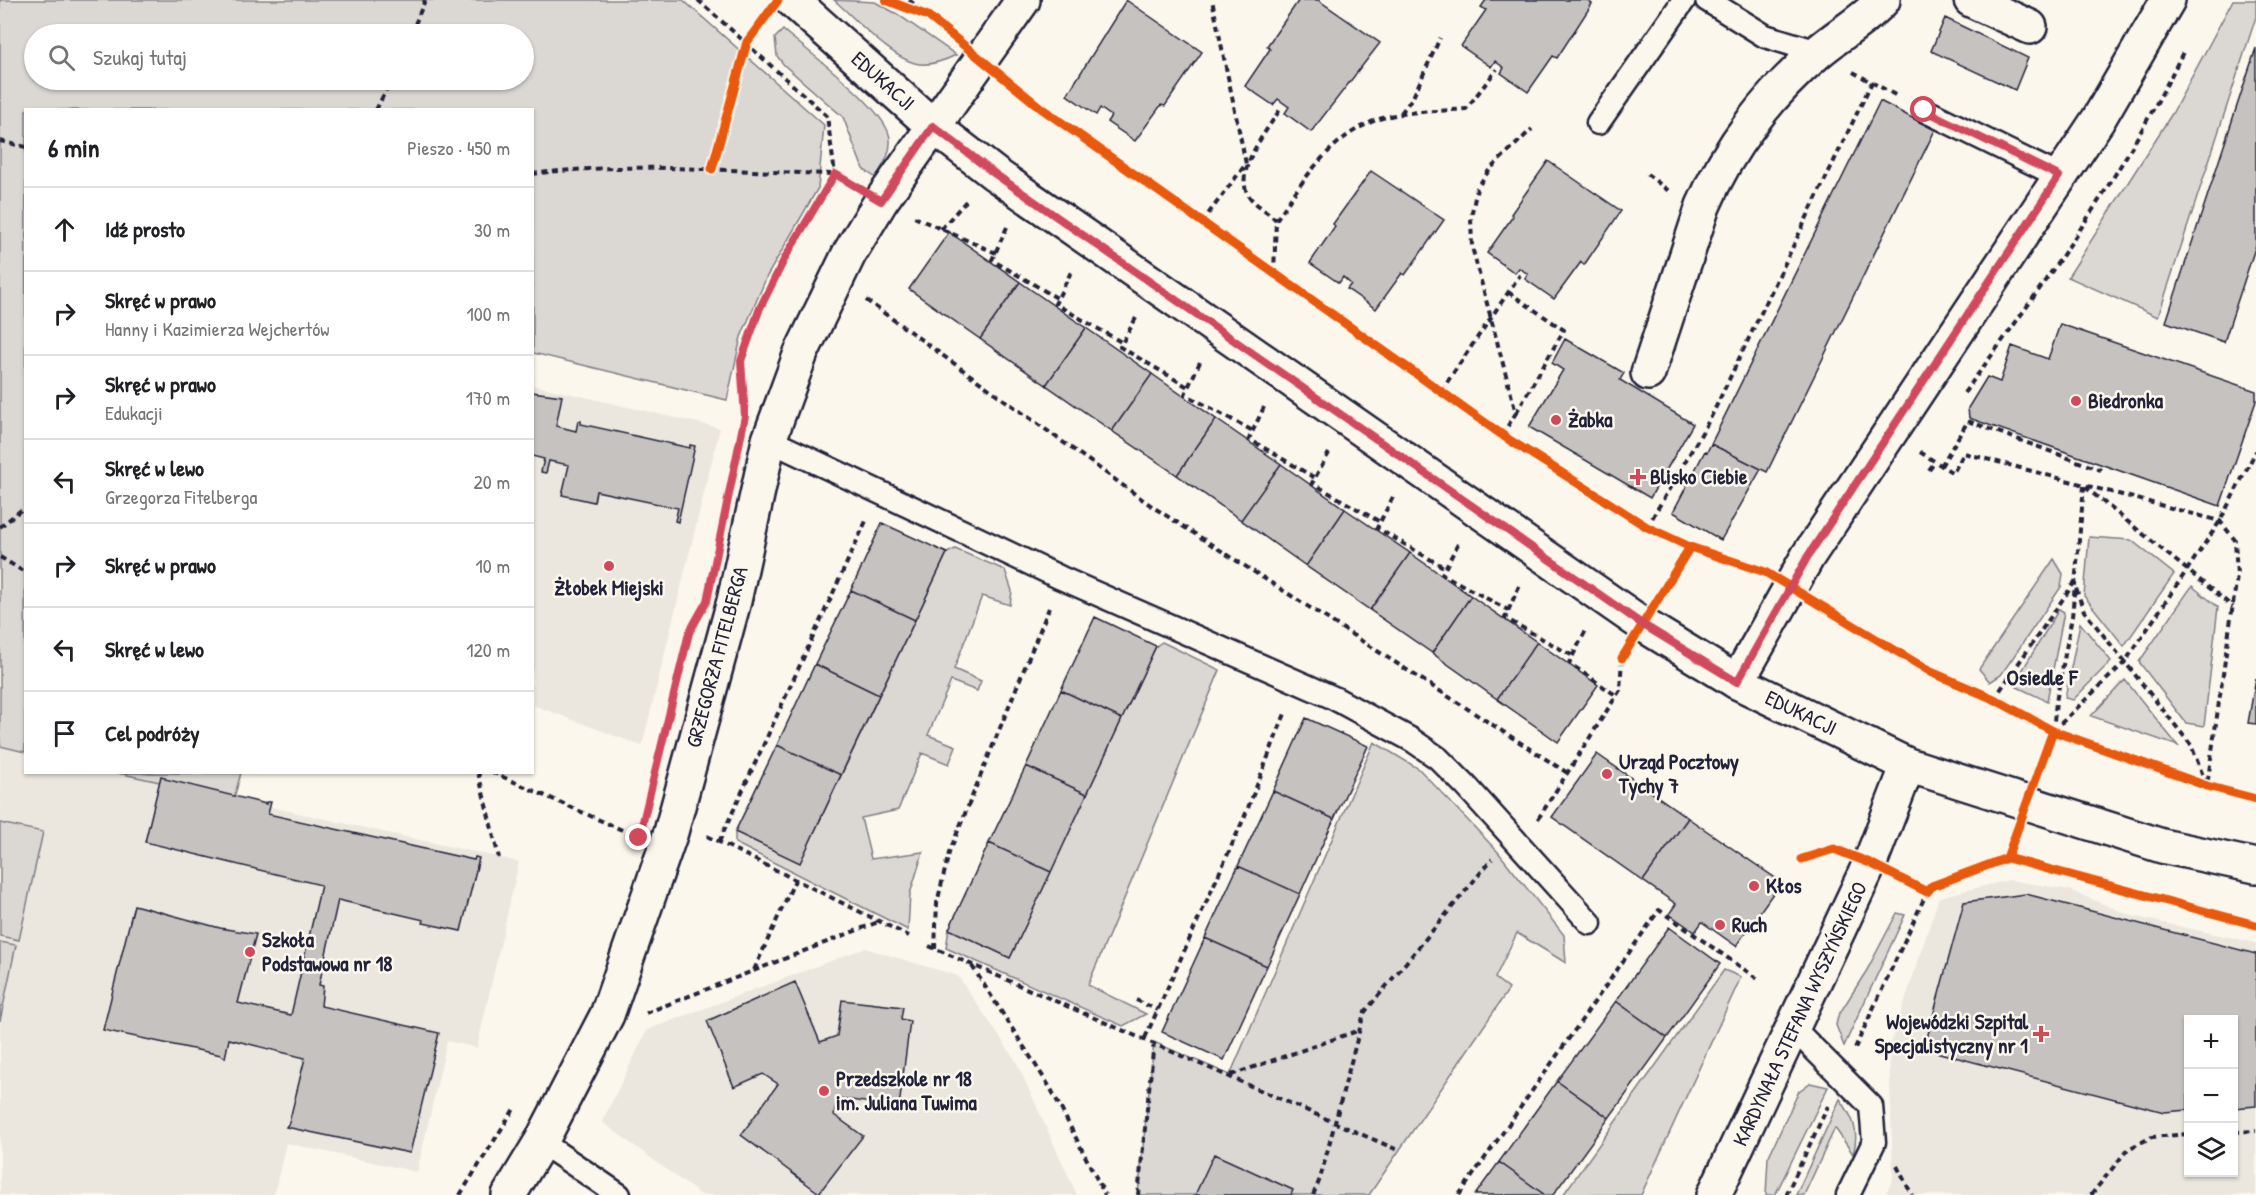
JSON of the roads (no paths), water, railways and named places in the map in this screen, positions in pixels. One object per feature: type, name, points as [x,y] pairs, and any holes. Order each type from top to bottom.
[{"type":"street","name":"EDUKACJI","points":[[792,0],[933,126],[995,174],[1642,624],[1737,682],[1908,765],[2162,846],[2256,866]]},
{"type":"street","name":"GRZEGORZA FITELBERGA","points":[[509,1195],[541,1142],[607,1016],[671,832],[734,601],[769,441],[801,353],[849,254],[881,201],[1023,0]]},
{"type":"street","points":[[1648,374],[1713,181],[1772,94],[1818,52],[1883,0]]},
{"type":"street","points":[[1971,0],[2030,27]]},
{"type":"street","points":[[1737,682],[1808,556],[2098,120],[2168,0]]},
{"type":"street","name":"KARDYNAŁA STEFANA WYSZYŃSKIEGO","points":[[1714,1195],[1794,1029],[1870,863],[1908,765]]},
{"type":"lane","points":[[1598,123],[1684,0]]},
{"type":"lane","points":[[1707,0],[1765,36],[1818,52]]},
{"type":"lane","points":[[1924,110],[2059,176]]},
{"type":"lane","points":[[769,441],[1062,578],[1334,698],[1402,734],[1438,758],[1590,923]]},
{"type":"lane","points":[[1794,1029],[1871,1106],[1874,1142],[1848,1195]]},
{"type":"lane","points":[[541,1142],[619,1195]]},
{"type":"place","name":"Biedronka","points":[[2076,401]]},
{"type":"place","name":"Żabka","points":[[1556,420]]},
{"type":"place","name":"Blisko Ciebie","points":[[1638,477]]},
{"type":"place","name":"Żłobek Miejski","points":[[609,566]]},
{"type":"place","name":"Urząd Pocztowy Tychy 7","points":[[1607,774]]},
{"type":"place","name":"Kłos","points":[[1754,886]]},
{"type":"place","name":"Ruch","points":[[1720,925]]},
{"type":"place","name":"Szkoła Podstawowa nr 18","points":[[250,952]]},
{"type":"place","name":"Wojewódzki Szpital Specjalistyczny nr 1","points":[[2041,1034]]},
{"type":"place","name":"Przedszkole nr 18 im. Juliana Tuwima","points":[[824,1091]]},
{"type":"district","name":"Osiedle F","points":[[2042,677]]}]
